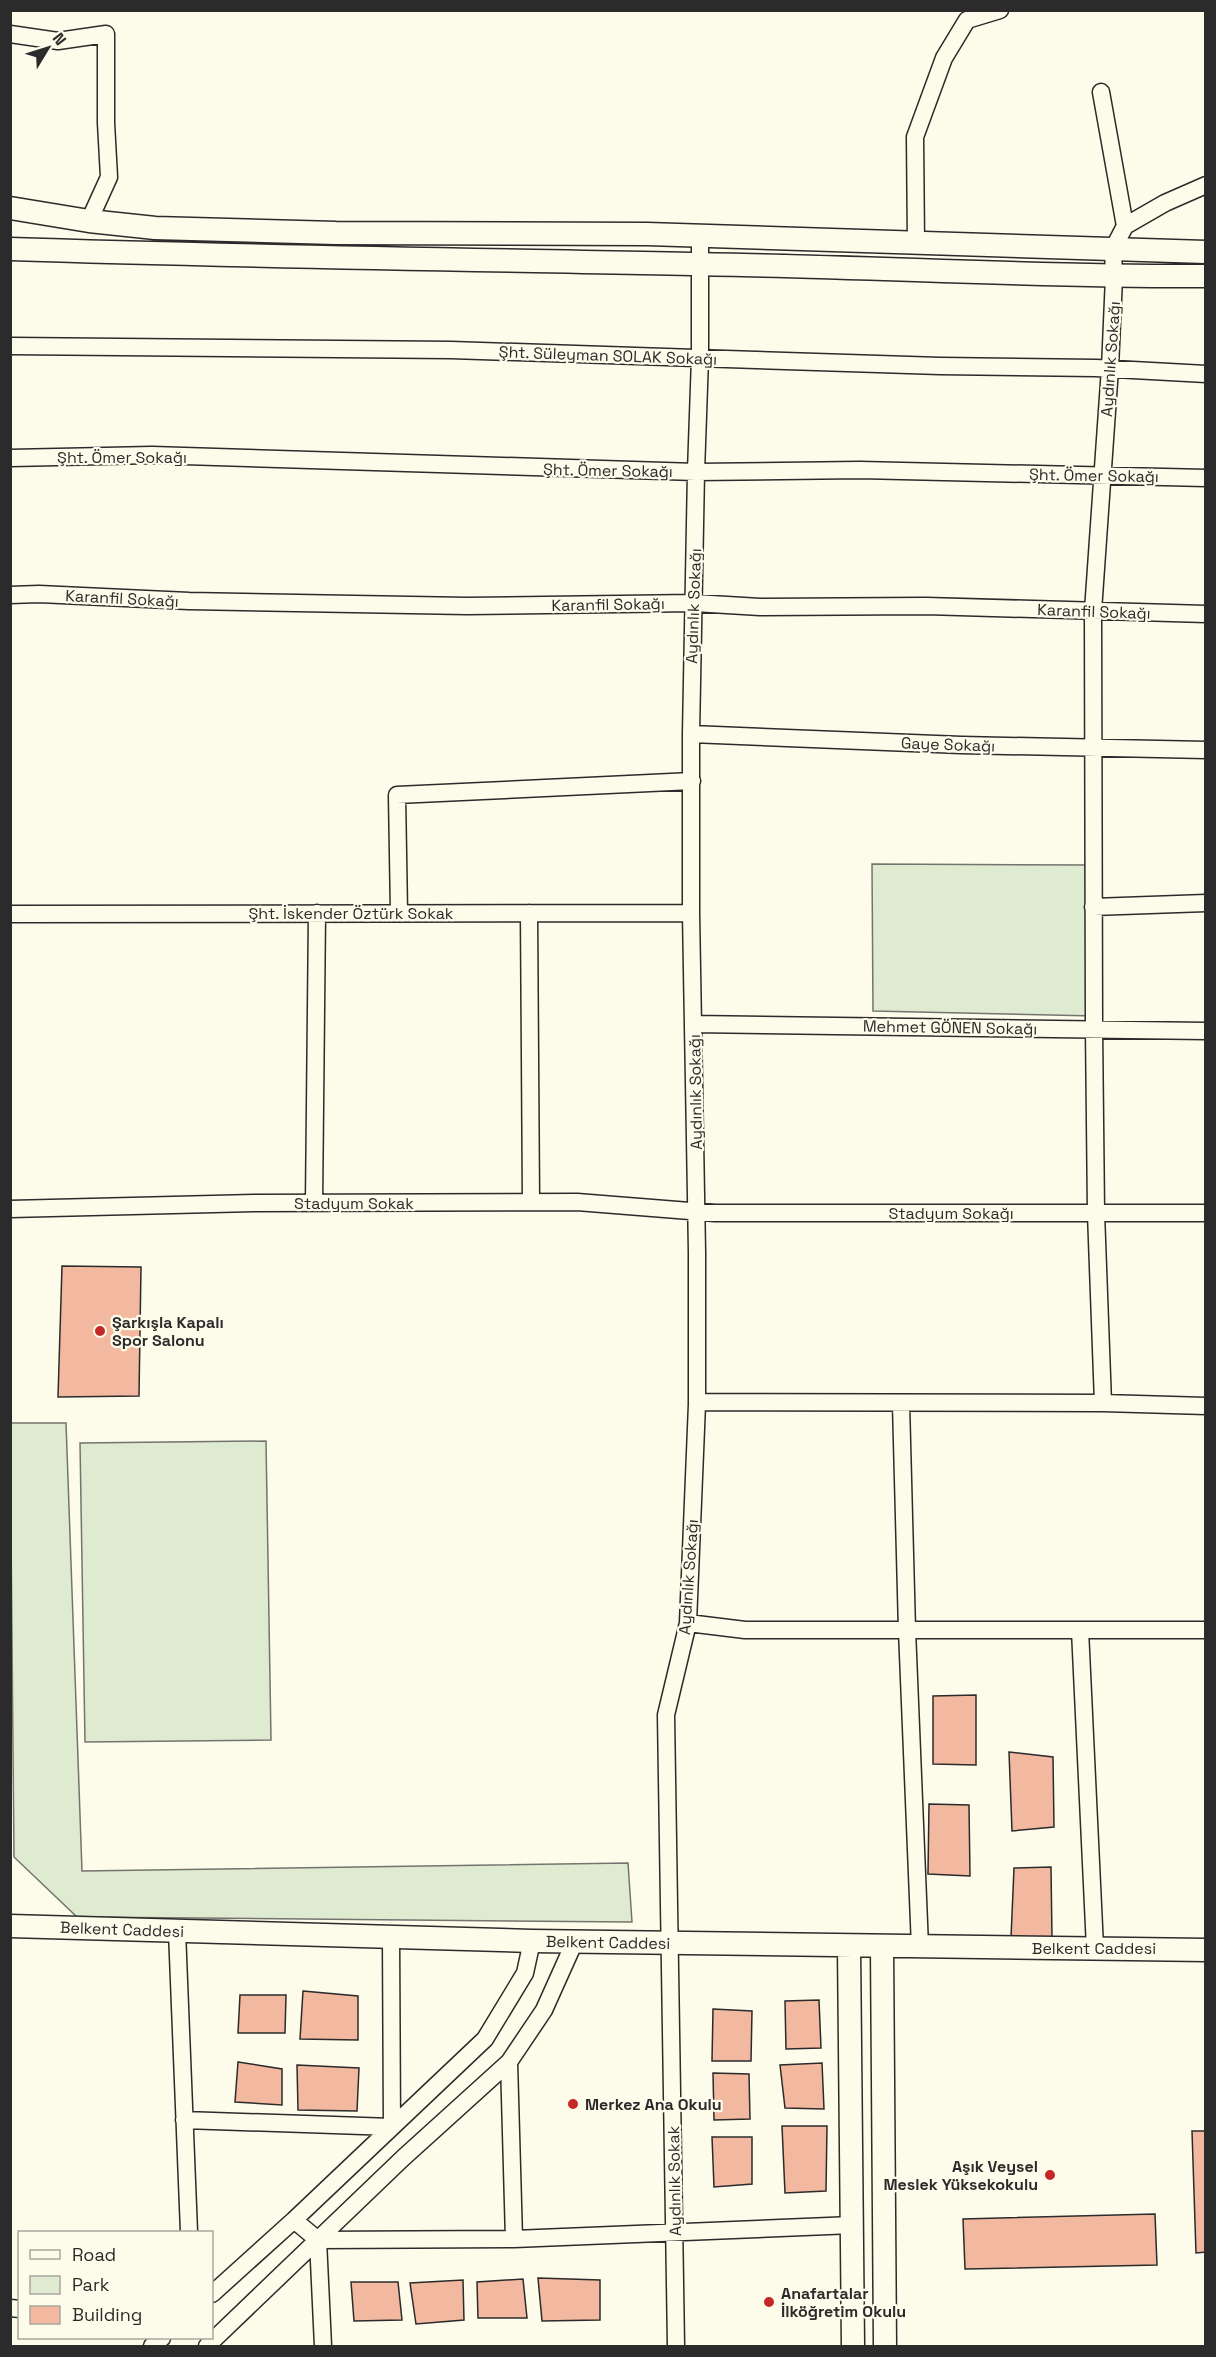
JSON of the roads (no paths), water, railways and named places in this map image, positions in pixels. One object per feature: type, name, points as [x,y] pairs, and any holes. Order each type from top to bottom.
[{"type":"street","points":[[916,244],[915,137],[944,58],[967,20],[1000,10]]},
{"type":"street","points":[[10,34],[58,40],[106,34],[106,123],[109,177],[90,221]]},
{"type":"street","points":[[1101,92],[1125,226]]},
{"type":"street","points":[[1113,249],[1125,226],[1165,203],[1206,185]]},
{"type":"street","points":[[10,208],[90,221],[155,228],[336,233],[647,234],[1206,252]]},
{"type":"street","name":"Aydınlık Sokağı","points":[[671,1944],[666,1715],[688,1623],[697,1404],[691,734],[700,358],[700,237]]},
{"type":"street","points":[[10,249],[1114,277],[1206,276]]},
{"type":"street","name":"Aydınlık Sokağı","points":[[1103,1403],[1096,1213],[1093,611],[1110,369],[1113,249]]},
{"type":"street","name":"Şht. Süleyman SOLAK Sokağı","points":[[10,346],[462,350],[939,366],[1110,369],[1206,374]]},
{"type":"street","name":"Şht. Ömer Sokağı","points":[[10,458],[152,455],[696,472],[860,470],[1206,478]]},
{"type":"street","name":"Karanfil Sokağı","points":[[10,595],[467,606],[694,603],[760,607],[926,606],[1206,614]]},
{"type":"street","name":"Gaye Sokağı","points":[[691,734],[961,745],[1206,750]]},
{"type":"street","points":[[399,913],[397,795],[692,781]]},
{"type":"street","points":[[1093,907],[1206,903]]},
{"type":"street","points":[[314,1203],[317,913]]},
{"type":"street","points":[[529,913],[531,1202]]},
{"type":"street","name":"Şht. İskender Öztürk Sokak","points":[[10,914],[691,913]]},
{"type":"street","name":"Mehmet GÖNEN Sokağı","points":[[694,1024],[1206,1031]]},
{"type":"street","name":"Stadyum Sokak","points":[[10,1209],[314,1203],[577,1202],[697,1210]]},
{"type":"street","name":"Stadyum Sokağı","points":[[697,1210],[715,1213],[1206,1213]]},
{"type":"street","points":[[697,1404],[704,1402],[1103,1403],[1206,1406]]},
{"type":"street","points":[[901,1404],[907,1630],[920,1947]]},
{"type":"street","points":[[688,1623],[745,1630],[1206,1630]]},
{"type":"street","points":[[1080,1630],[1095,1948]]},
{"type":"street","name":"Belkent Caddesi","points":[[10,1926],[671,1944],[1206,1950]]},
{"type":"street","points":[[177,1931],[189,2231]]},
{"type":"street","points":[[391,1937],[392,2127]]},
{"type":"street","points":[[213,2293],[294,2220],[485,2039],[525,1973],[532,1941]]},
{"type":"street","points":[[207,2346],[403,2158],[509,2062],[544,2010],[575,1941]]},
{"type":"street","name":"Aydınlık Sokak","points":[[671,1944],[676,2346]]},
{"type":"street","points":[[849,1947],[853,2346]]},
{"type":"street","points":[[882,1947],[885,2346]]},
{"type":"street","points":[[509,2062],[514,2240]]},
{"type":"street","points":[[184,2120],[392,2127]]},
{"type":"street","points":[[294,2220],[318,2240],[514,2240],[853,2225]]},
{"type":"street","points":[[318,2240],[323,2346]]},
{"type":"place","name":"Şarkışla Kapalı Spor Salonu","points":[[100,1331]]},
{"type":"place","name":"Merkez Ana Okulu","points":[[573,2104]]},
{"type":"place","name":"Aşık Veysel Meslek Yüksekokulu","points":[[1050,2175]]},
{"type":"place","name":"Anafartalar İlköğretim Okulu","points":[[769,2302]]}]
